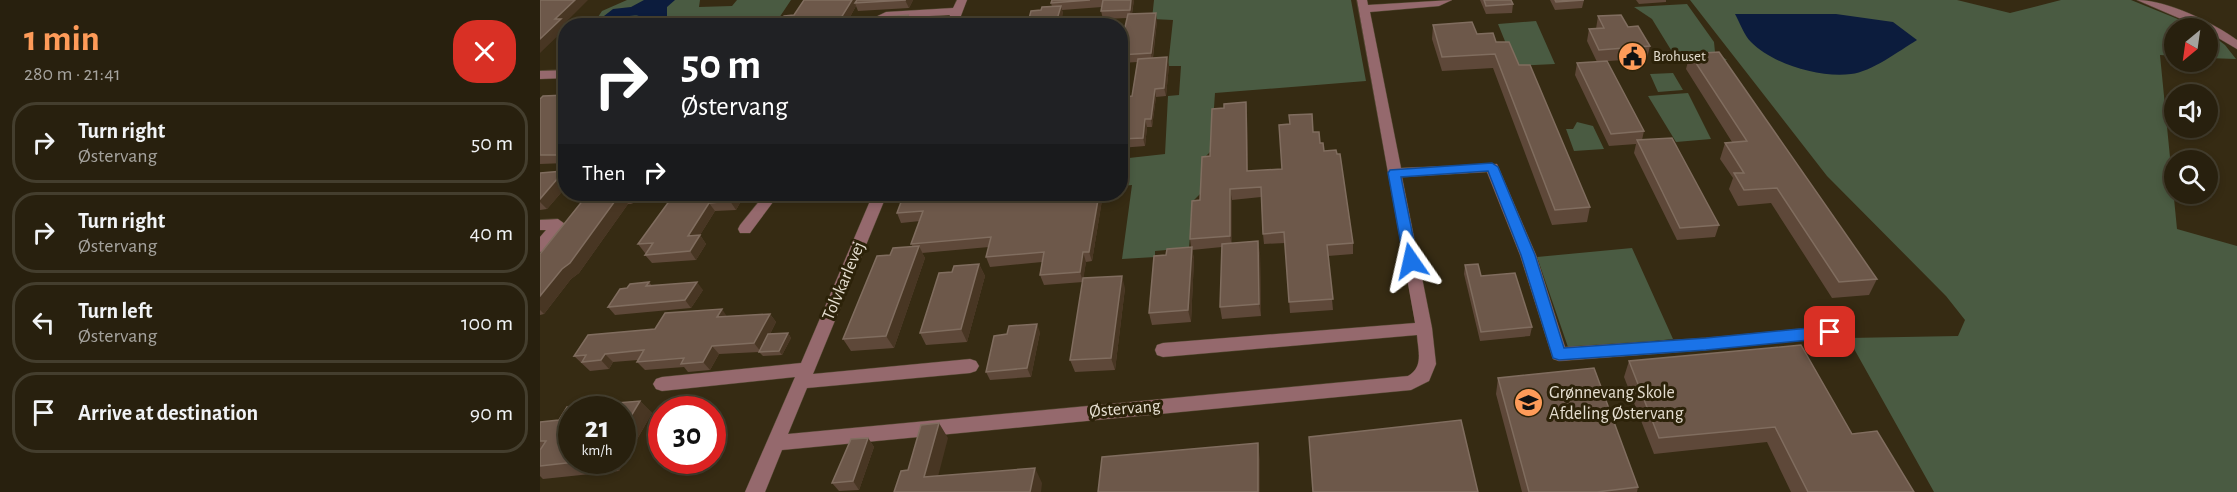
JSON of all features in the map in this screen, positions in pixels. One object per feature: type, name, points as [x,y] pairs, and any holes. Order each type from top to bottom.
[{"type":"street","name":"Østervang","points":[[775,443],[1411,383],[1423,376],[1428,364],[1424,328],[1363,5],[1439,3],[1447,0]]},
{"type":"street","points":[[2142,0],[2191,20],[2223,36],[2237,46]]},
{"type":"street","points":[[879,18],[886,15],[960,5]]},
{"type":"street","points":[[540,75],[558,74]]},
{"type":"street","points":[[1394,173],[1492,167],[1528,255],[1559,354],[1706,344],[1830,332]]},
{"type":"street","points":[[745,229],[767,201]]},
{"type":"street","name":"Tolvkarlevej","points":[[754,492],[877,201]]},
{"type":"street","points":[[540,225],[558,224],[540,247]]},
{"type":"street","points":[[1163,350],[1424,328]]},
{"type":"street","points":[[662,384],[970,366]]},
{"type":"green space","points":[[627,0],[700,0],[699,7],[732,6],[737,0],[791,0],[779,18],[597,18],[602,11]]},
{"type":"green space","points":[[1154,0],[1351,0],[1366,81],[1215,93],[1211,151],[1203,159],[1200,194],[1193,201],[1189,248],[1155,251],[1155,257],[1122,259],[1132,185],[1128,185],[1128,158],[1165,154],[1168,96],[1179,95],[1181,66],[1168,66],[1173,20],[1152,19]]},
{"type":"green space","points":[[1690,0],[1957,0],[2010,13],[2061,0],[2131,0],[2175,18],[2164,18],[2164,55],[2160,55],[2164,96],[2164,138],[2168,138],[2169,150],[2164,150],[2164,204],[2175,204],[2177,229],[2237,246],[2237,492],[1934,492],[1848,338],[1958,336],[1965,320],[1946,296],[1827,176]]},
{"type":"green space","points":[[1687,4],[1714,42],[1715,52],[1727,60],[1679,63],[1652,19],[1634,7]]},
{"type":"green space","points":[[1536,21],[1555,64],[1515,66],[1498,24]]},
{"type":"green space","points":[[2218,40],[2225,45],[2236,59],[2218,58]]},
{"type":"green space","points":[[1673,73],[1683,90],[1658,92],[1650,74]]},
{"type":"green space","points":[[1688,93],[1711,139],[1676,142],[1648,96]]},
{"type":"green space","points":[[1577,122],[1593,126],[1604,149],[1574,151],[1566,129],[1573,129]]},
{"type":"green space","points":[[1632,248],[1673,339],[1569,350],[1537,257]]},
{"type":"water","points":[[644,0],[675,0],[667,7],[667,16],[664,18],[643,18],[635,15],[616,18],[604,16],[613,9],[631,7]]},
{"type":"water","points":[[1735,14],[1836,14],[1893,22],[1917,40],[1885,60],[1859,72],[1825,74],[1797,68],[1760,50],[1744,32]]},
{"type":"building","points":[[540,0],[575,0],[555,19],[558,19],[558,22],[540,39]]},
{"type":"building","points":[[804,0],[852,0],[841,18],[783,18],[794,15]]},
{"type":"building","points":[[857,0],[906,0],[855,3]]},
{"type":"building","points":[[1052,0],[1090,0],[1051,3]]},
{"type":"building","points":[[1103,0],[1131,0],[1130,10],[1101,11]]},
{"type":"building","points":[[1484,0],[1511,0],[1513,4],[1486,6]]},
{"type":"building","points":[[1555,0],[1584,0],[1556,2]]},
{"type":"building","points":[[1061,6],[1057,18],[1029,18],[1031,11],[1041,10],[1042,7]]},
{"type":"building","points":[[1156,13],[1151,53],[1128,54],[1128,14]]},
{"type":"building","points":[[908,15],[907,18],[885,17]]},
{"type":"building","points":[[1621,15],[1628,27],[1638,26],[1650,46],[1599,50],[1589,29],[1604,28],[1598,16]]},
{"type":"building","points":[[1472,22],[1477,34],[1493,33],[1496,42],[1509,42],[1519,65],[1530,65],[1590,207],[1555,210],[1495,54],[1442,57],[1433,25]]},
{"type":"building","points":[[1719,52],[1877,279],[1839,282],[1777,188],[1744,190],[1734,173],[1744,173],[1725,143],[1747,141],[1690,54]]},
{"type":"building","points":[[1167,57],[1164,88],[1155,89],[1151,119],[1145,119],[1143,138],[1128,139],[1128,97],[1132,96],[1138,59]]},
{"type":"building","points":[[1607,61],[1644,131],[1611,134],[1577,63]]},
{"type":"building","points":[[558,95],[558,155],[540,155],[540,99],[543,96]]},
{"type":"building","points":[[1246,102],[1247,171],[1282,169],[1279,125],[1290,124],[1289,115],[1312,114],[1313,132],[1319,132],[1320,143],[1323,143],[1324,151],[1336,150],[1337,154],[1340,154],[1353,243],[1327,245],[1333,299],[1289,302],[1284,232],[1263,234],[1261,187],[1230,189],[1230,236],[1190,239],[1192,201],[1200,200],[1202,157],[1210,156],[1212,109],[1224,108],[1224,104]]},
{"type":"building","points":[[1672,138],[1719,225],[1680,228],[1637,140]]},
{"type":"building","points":[[558,172],[558,178],[540,199],[540,173]]},
{"type":"building","points":[[582,201],[615,201],[570,263],[562,269],[540,296],[540,254]]},
{"type":"building","points":[[669,201],[730,201],[709,203],[688,236],[700,235],[690,251],[645,255],[653,243],[638,244]]},
{"type":"building","points":[[901,201],[1098,201],[1089,252],[1083,252],[1080,272],[1040,275],[1044,252],[986,257],[991,237],[911,244],[923,211],[897,213]]},
{"type":"building","points":[[1258,241],[1259,304],[1220,307],[1222,244]]},
{"type":"building","points":[[919,246],[886,336],[843,339],[877,256],[890,255],[893,248]]},
{"type":"building","points":[[1192,247],[1188,310],[1149,313],[1154,256],[1166,255],[1167,249]]},
{"type":"building","points":[[979,264],[961,329],[920,333],[939,273],[952,272],[954,266]]},
{"type":"building","points":[[1478,264],[1481,276],[1515,273],[1532,327],[1481,332],[1465,265]]},
{"type":"building","points":[[1122,276],[1111,358],[1070,360],[1083,278]]},
{"type":"building","points":[[649,282],[646,286],[697,282],[685,300],[608,307],[620,289],[627,288],[630,284]]},
{"type":"building","points":[[722,309],[717,317],[770,314],[754,343],[712,346],[703,362],[681,364],[684,358],[637,362],[644,350],[605,354],[601,360],[582,362],[586,355],[574,356],[588,335],[655,329],[665,313]]},
{"type":"building","points":[[1037,324],[1027,368],[986,372],[994,336],[1007,334],[1009,326]]},
{"type":"building","points":[[788,333],[779,351],[759,352],[768,334]]},
{"type":"building","points":[[1801,345],[1852,434],[1877,431],[1914,492],[1808,492],[1775,427],[1659,438],[1629,361]]},
{"type":"building","points":[[1594,368],[1638,487],[1597,492],[1529,492],[1498,378]]},
{"type":"building","points":[[558,420],[558,464],[540,466],[540,450],[546,441],[540,441],[540,422]]},
{"type":"building","points":[[1461,420],[1478,492],[1313,492],[1309,437]]},
{"type":"building","points":[[939,423],[924,477],[1035,468],[1030,492],[894,492],[901,471],[908,470],[921,425]]},
{"type":"building","points":[[868,438],[853,481],[832,483],[851,439]]},
{"type":"building","points":[[1258,443],[1258,492],[1098,492],[1102,457]]},
{"type":"place","name":"Brohuset","points":[[1632,56]]},
{"type":"place","name":"Grønnevang Skole Afdeling Østervang","points":[[1528,403]]},
{"type":"route","points":[[1411,261],[1394,173],[1492,167],[1528,255],[1559,354],[1706,344],[1830,332]]}]
